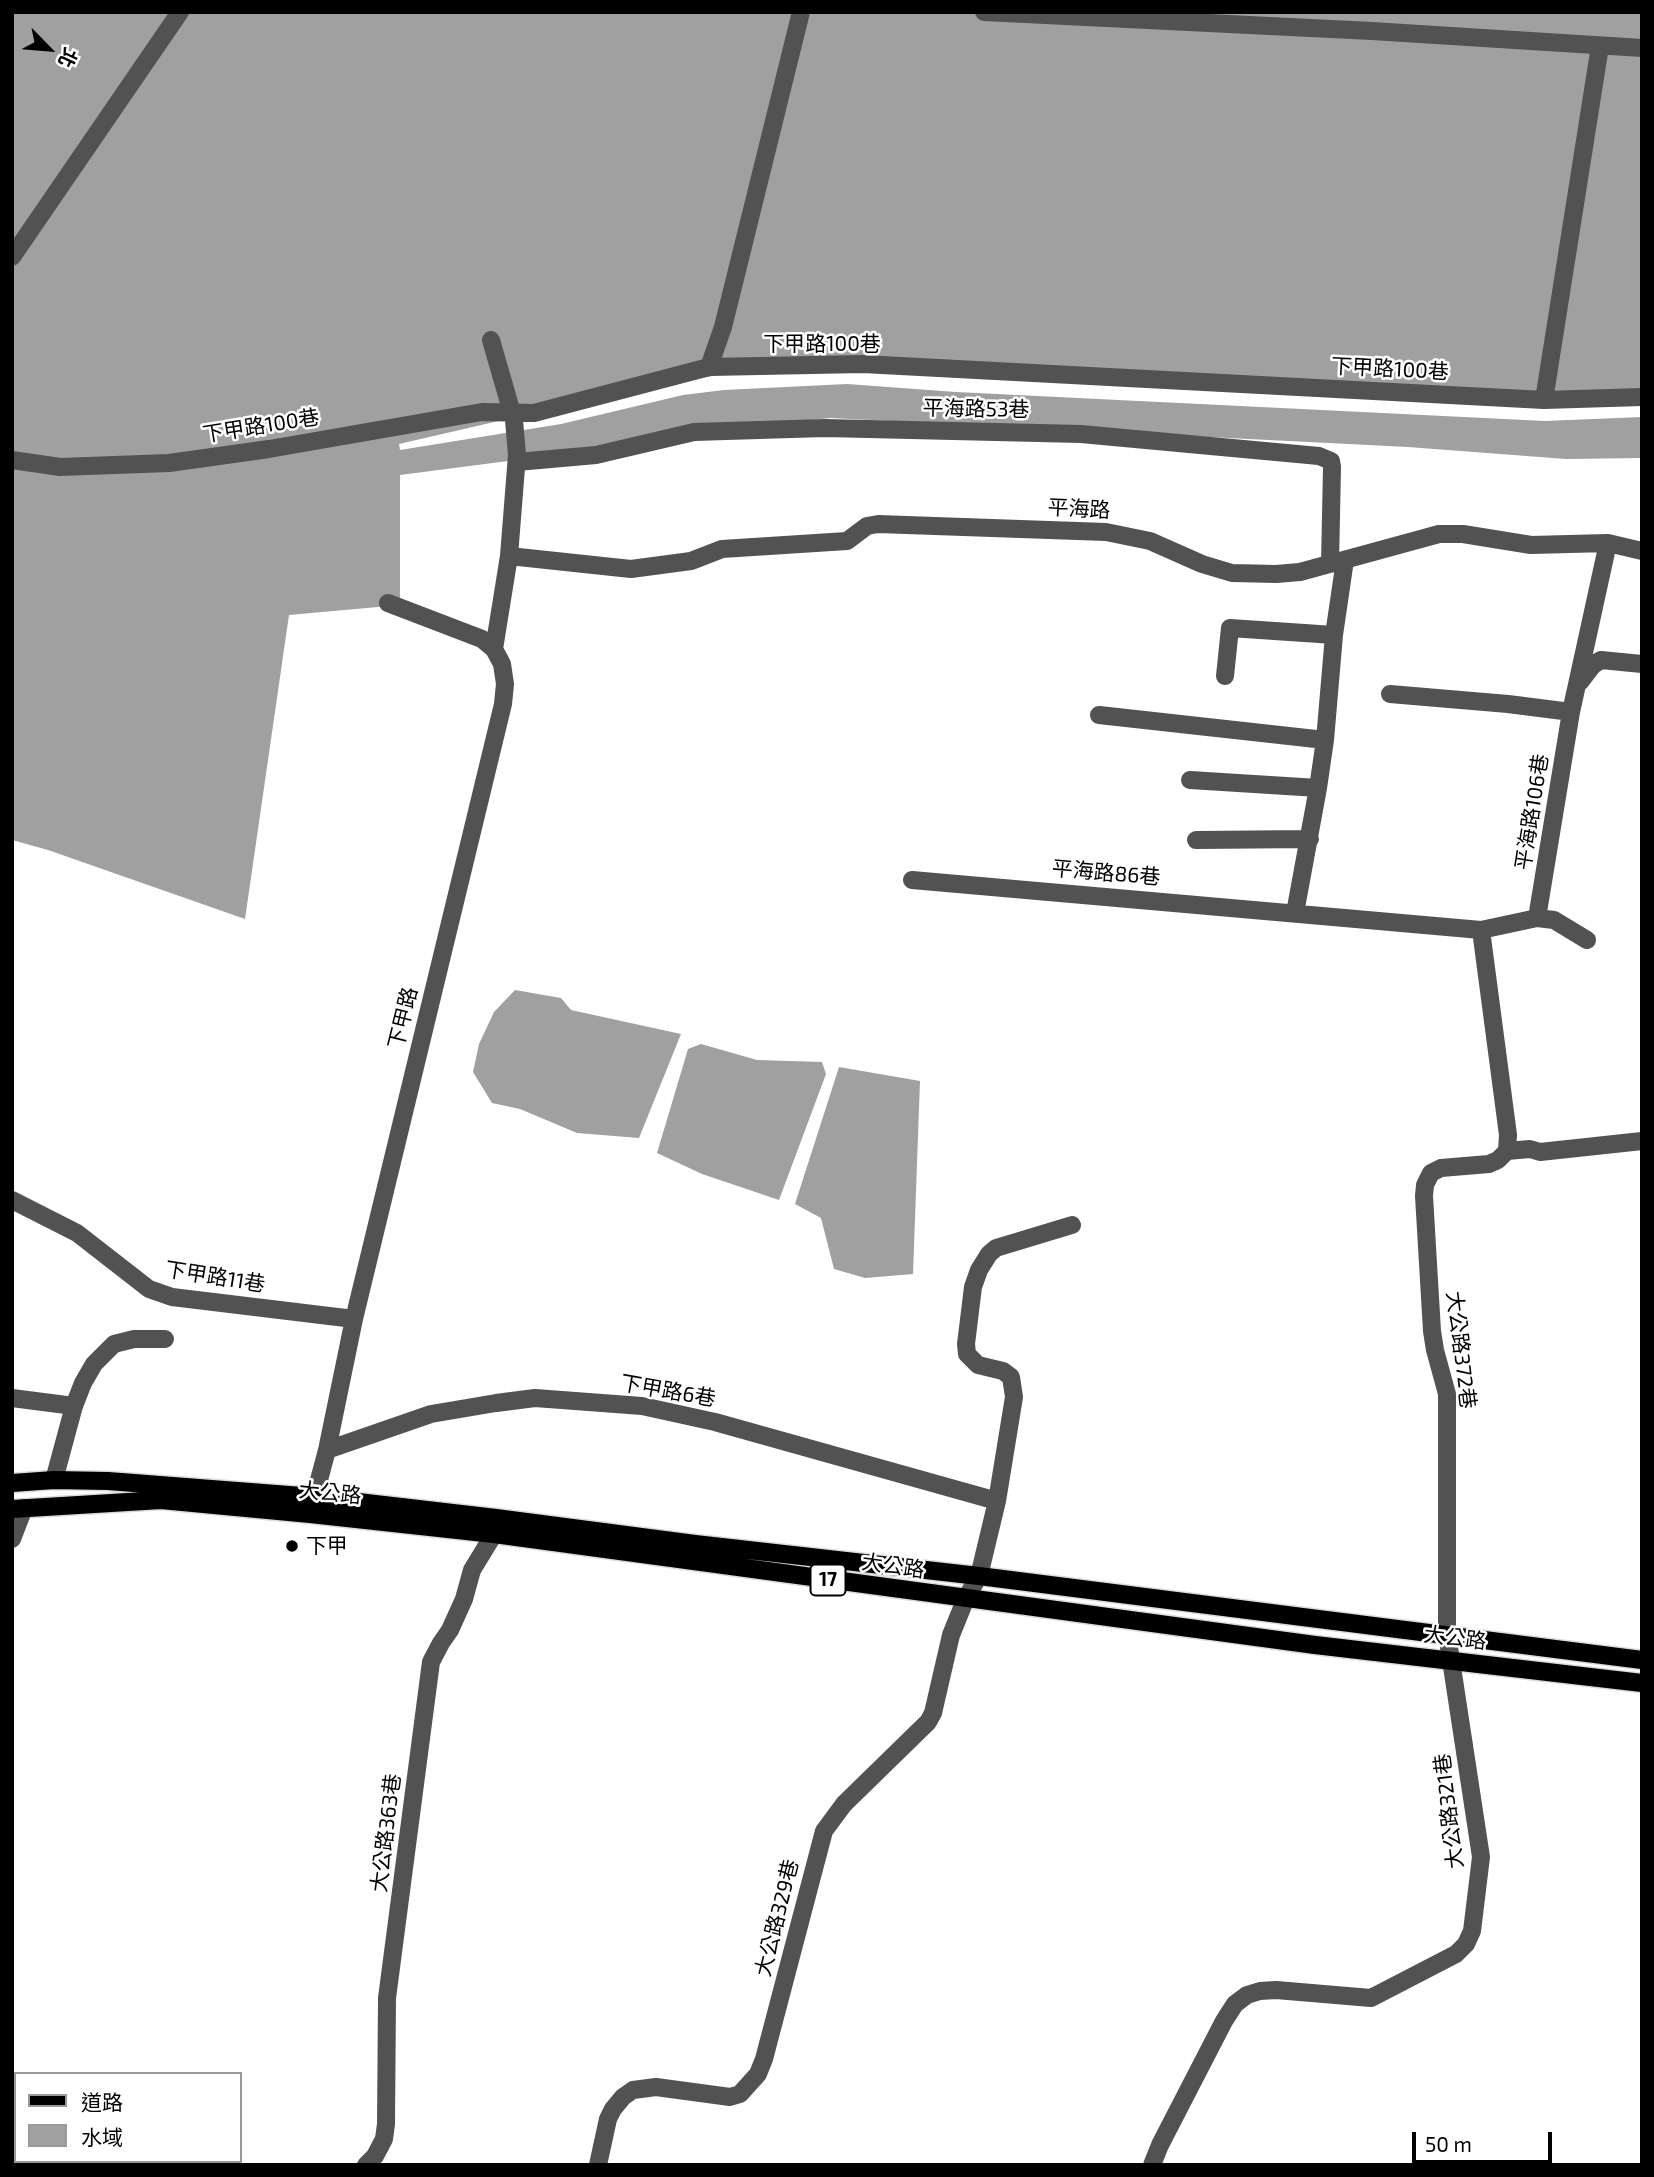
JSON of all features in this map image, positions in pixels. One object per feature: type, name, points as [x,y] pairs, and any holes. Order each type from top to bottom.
[{"type":"main road","name":"大公路","points":[[12,1483],[54,1480],[108,1481],[495,1526],[695,1544],[979,1576],[1642,1660]]},
{"type":"main road","name":"大公路","points":[[18,1509],[161,1500],[313,1505]]},
{"type":"main road","name":"大公路","points":[[495,1526],[966,1598],[1315,1645],[1642,1683]]},
{"type":"street","points":[[12,257],[180,12]]},
{"type":"street","points":[[709,367],[723,327],[802,12]]},
{"type":"street","points":[[984,12],[1372,31],[1642,48]]},
{"type":"street","points":[[1545,400],[1600,46]]},
{"type":"street","points":[[491,340],[513,417],[517,459],[509,556],[494,649]]},
{"type":"street","name":"下甲路100巷","points":[[12,460],[60,467],[169,463],[269,449],[482,412],[513,417],[534,414],[709,367],[863,365],[1545,400],[1642,397]]},
{"type":"street","name":"平海路53巷","points":[[517,459],[596,455],[694,432],[825,428],[1081,434],[1319,456],[1331,461],[1338,562]]},
{"type":"street","name":"平海路","points":[[509,556],[631,569],[691,561],[729,548],[847,541],[867,526],[878,524],[1115,533],[1150,541],[1202,564],[1232,573],[1300,572],[1439,534],[1463,534],[1531,545],[1608,543],[1642,551]]},
{"type":"street","name":"平海路106巷","points":[[1537,918],[1571,712],[1608,543]]},
{"type":"street","points":[[1295,914],[1325,740],[1338,562]]},
{"type":"street","points":[[388,603],[482,639],[494,649]]},
{"type":"street","points":[[1224,676],[1230,628],[1334,635]]},
{"type":"street","name":"下甲路","points":[[313,1505],[354,1319],[503,704],[504,674],[494,649]]},
{"type":"street","points":[[1577,684],[1593,665],[1601,660],[1642,664]]},
{"type":"street","points":[[1390,694],[1571,712]]},
{"type":"street","points":[[1099,715],[1325,740]]},
{"type":"street","points":[[1190,780],[1318,788]]},
{"type":"street","points":[[1196,840],[1310,839]]},
{"type":"street","name":"平海路86巷","points":[[912,880],[1481,930],[1537,918]]},
{"type":"street","points":[[1537,918],[1554,920],[1587,940]]},
{"type":"street","points":[[1481,930],[1508,1135],[1507,1151],[1530,1149],[1540,1152],[1642,1141]]},
{"type":"street","name":"大公路372巷","points":[[1450,1660],[1447,1634],[1447,1394],[1432,1331],[1425,1185],[1431,1173],[1441,1168],[1489,1164],[1507,1151]]},
{"type":"street","name":"下甲路11巷","points":[[12,1200],[77,1233],[149,1289],[172,1297],[354,1319]]},
{"type":"street","points":[[966,1598],[979,1576],[997,1500],[1014,1397],[1011,1377],[1003,1371],[972,1362],[967,1354],[973,1287],[979,1270],[996,1248],[1072,1225]]},
{"type":"street","points":[[54,1480],[74,1406],[94,1364],[114,1345],[134,1339],[165,1339]]},
{"type":"street","points":[[12,1398],[74,1406]]},
{"type":"street","name":"下甲路6巷","points":[[327,1450],[431,1414],[535,1398],[642,1406],[715,1422],[997,1500]]},
{"type":"street","points":[[12,1539],[18,1509]]},
{"type":"street","name":"大公路363巷","points":[[366,2165],[375,2156],[384,2139],[386,2124],[387,1998],[431,1662],[458,1613],[472,1570],[495,1526]]},
{"type":"street","name":"大公路329巷","points":[[598,2165],[608,2119],[618,2103],[633,2090],[656,2087],[730,2097],[740,2094],[758,2074],[824,1830],[844,1804],[928,1722],[935,1706],[951,1635],[966,1598]]},
{"type":"street","name":"大公路321巷","points":[[1152,2165],[1224,2021],[1235,2004],[1247,1995],[1276,1990],[1371,1998],[1456,1954],[1466,1944],[1475,1916],[1482,1857],[1450,1660]]},
{"type":"water","points":[[12,12],[1642,12],[1642,400],[827,356],[633,390],[399,444],[400,450],[561,424],[683,395],[724,390],[847,384],[956,392],[1545,421],[1642,417],[1642,458],[1566,459],[1408,447],[831,418],[677,432],[539,457],[400,475],[400,605],[289,615],[245,919],[12,840]]},
{"type":"water","points":[[515,990],[561,998],[571,1010],[681,1034],[639,1138],[577,1133],[520,1109],[492,1103],[473,1072],[479,1044],[494,1012]]},
{"type":"water","points":[[701,1044],[757,1060],[822,1062],[826,1074],[779,1200],[702,1174],[657,1153],[688,1049]]},
{"type":"water","points":[[839,1067],[920,1081],[913,1274],[865,1278],[834,1269],[821,1218],[795,1204]]},
{"type":"place","name":"下甲","points":[[292,1546]]}]
